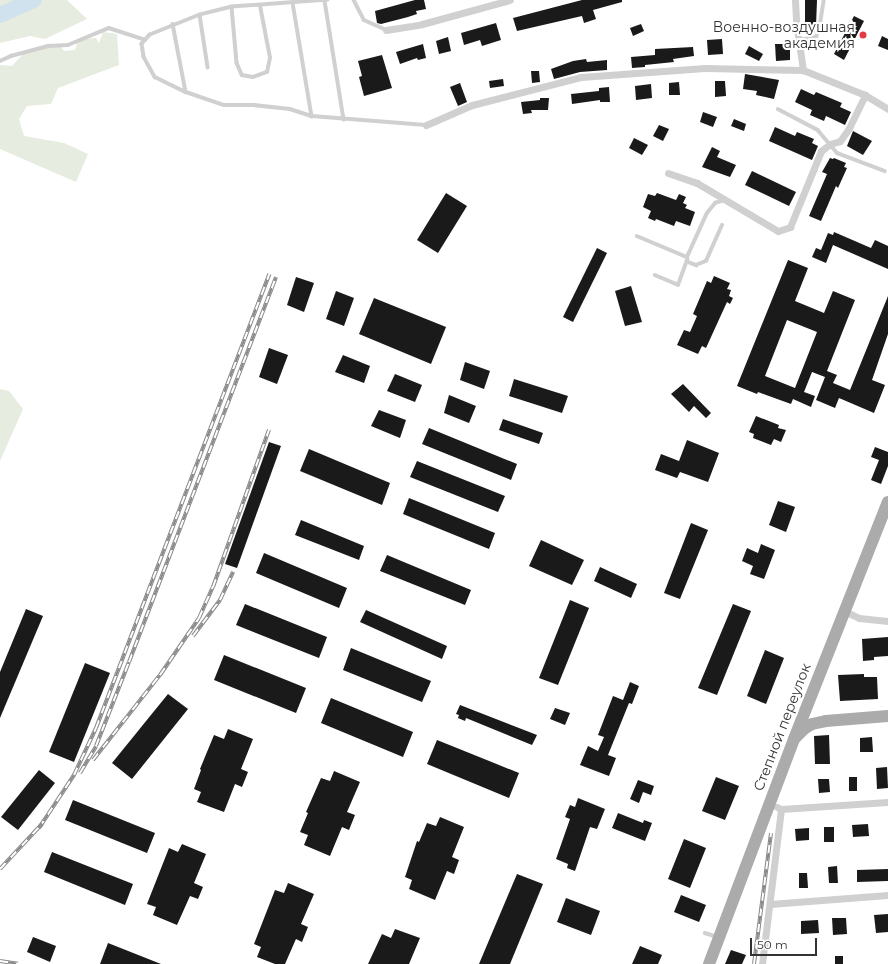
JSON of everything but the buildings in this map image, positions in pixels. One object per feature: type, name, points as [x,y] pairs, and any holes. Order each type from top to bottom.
[{"type":"main road","name":"Степной переулок","points":[[709,964],[811,695],[888,502]]},
{"type":"main road","points":[[811,695],[811,708],[814,714],[826,721]]},
{"type":"main road","points":[[794,739],[804,729],[812,724],[826,721],[888,716]]},
{"type":"street","points":[[386,30],[422,24],[510,0]]},
{"type":"street","points":[[796,0],[803,70]]},
{"type":"street","points":[[426,125],[472,105],[582,77],[705,68],[803,70],[864,95],[888,109]]},
{"type":"street","points":[[668,173],[697,183],[778,231],[790,227],[821,151],[830,144],[840,142],[849,128],[864,95]]},
{"type":"street","points":[[844,611],[859,618],[888,620]]},
{"type":"street","points":[[769,804],[781,809],[888,802]]},
{"type":"street","points":[[762,964],[781,809]]},
{"type":"street","points":[[770,904],[888,895]]},
{"type":"lane","points":[[344,119],[326,0],[293,4],[232,7],[173,24],[150,35],[142,44],[144,57],[155,78],[186,92],[224,105],[253,105],[290,110],[312,116],[344,119],[426,125]]},
{"type":"lane","points":[[354,0],[364,20],[386,30]]},
{"type":"lane","points":[[799,40],[816,37],[820,30],[824,0]]},
{"type":"lane","points":[[293,4],[312,116]]},
{"type":"lane","points":[[232,7],[237,63],[242,75],[253,77],[266,72],[270,58],[260,6]]},
{"type":"lane","points":[[200,15],[208,67]]},
{"type":"lane","points":[[173,24],[186,92]]},
{"type":"lane","points":[[0,60],[49,46],[68,46],[108,28],[145,40]]},
{"type":"lane","points":[[778,109],[818,130],[836,153],[885,171]]},
{"type":"lane","points":[[655,275],[678,285],[688,262],[687,257],[707,213],[715,203],[727,200]]},
{"type":"lane","points":[[688,262],[696,265],[706,261],[722,225]]},
{"type":"lane","points":[[638,236],[687,257]]},
{"type":"lane","points":[[705,933],[719,937]]},
{"type":"shaded area","points":[[0,0],[67,0],[87,19],[45,39],[30,36],[0,43]]},
{"type":"shaded area","points":[[103,32],[117,34],[119,65],[58,88],[51,104],[27,106],[19,119],[24,136],[64,143],[88,154],[76,182],[0,149],[0,65],[12,66],[26,51],[59,44],[64,51],[75,50],[78,39],[96,38],[99,43]]},
{"type":"shaded area","points":[[0,389],[9,391],[23,409],[0,461]]},
{"type":"waterway","points":[[0,15],[34,0]]},
{"type":"railway","points":[[39,828],[74,775],[96,728],[269,274]]},
{"type":"railway","points":[[80,773],[96,746],[276,277]]},
{"type":"railway","points":[[93,760],[160,675],[199,618],[213,587],[269,430]]},
{"type":"railway","points":[[193,636],[220,600],[233,572]]},
{"type":"railway","points":[[0,869],[42,824]]},
{"type":"railway","points":[[754,964],[771,833]]},
{"type":"railway","points":[[0,961],[18,964]]},
{"type":"place","name":"Военно-воздушная академия","points":[[863,35]]}]
